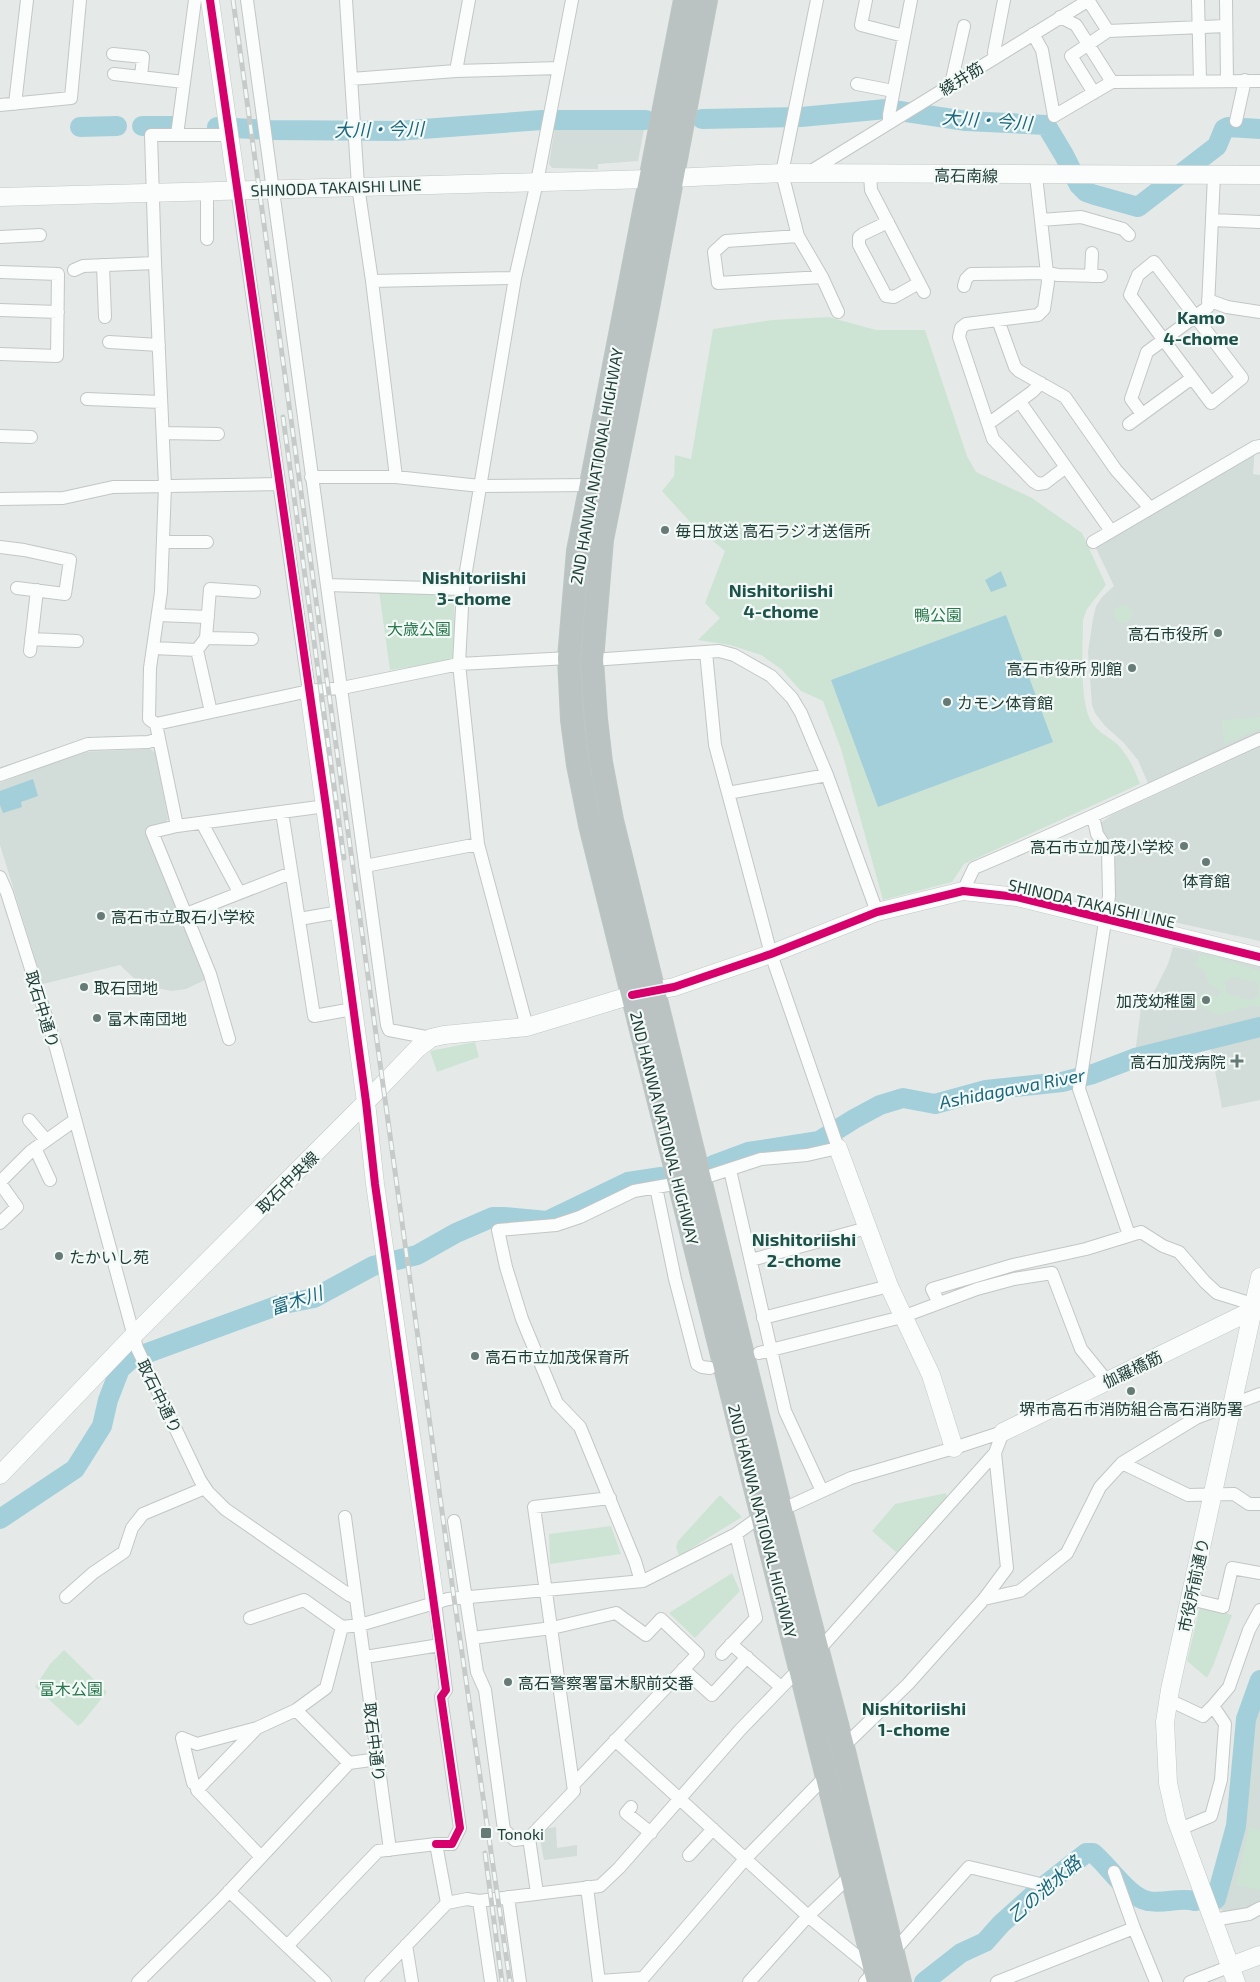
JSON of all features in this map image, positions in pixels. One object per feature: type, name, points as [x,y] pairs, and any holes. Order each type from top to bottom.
[{"type":"highway","name":"2ND HANWA NATIONAL HIGHWAY","points":[[685,0],[578,551],[569,658],[572,720],[578,764],[590,825],[643,993],[771,1513],[800,1668],[850,1875],[872,1978]]},
{"type":"highway","name":"2ND HANWA NATIONAL HIGHWAY","points":[[643,993],[601,762],[592,660],[602,540],[706,0]]},
{"type":"highway","name":"2ND HANWA NATIONAL HIGHWAY","points":[[771,1513],[817,1651],[843,1748],[900,1982]]},
{"type":"street","points":[[15,104],[27,0]]},
{"type":"street","points":[[0,105],[70,98],[80,0]]},
{"type":"street","points":[[177,135],[195,0]]},
{"type":"street","points":[[210,0],[278,484],[326,806],[387,1263],[435,1602],[446,1690],[441,1697],[460,1828],[452,1844],[436,1844],[378,1851],[288,1945]]},
{"type":"street","points":[[247,0],[271,189],[387,1025],[389,1030],[431,1038]]},
{"type":"street","points":[[346,0],[358,186],[372,281],[396,477]]},
{"type":"street","points":[[456,72],[470,0]]},
{"type":"street","points":[[527,1027],[478,844],[459,664],[463,589],[515,278],[537,182],[572,0]]},
{"type":"street","points":[[817,0],[782,173],[798,236],[822,277],[838,312]]},
{"type":"street","points":[[866,0],[861,26],[904,36]]},
{"type":"street","points":[[896,114],[893,91],[911,0]]},
{"type":"street","points":[[995,57],[994,52],[1004,0]]},
{"type":"street","points":[[1088,0],[1108,31]]},
{"type":"street","name":"綾井筋","points":[[808,173],[896,114],[951,84],[1088,0]]},
{"type":"street","points":[[1198,0],[1200,81]]},
{"type":"street","points":[[1226,0],[1227,80]]},
{"type":"street","points":[[1060,17],[1076,25],[1112,82]]},
{"type":"street","points":[[951,84],[964,26]]},
{"type":"street","points":[[1094,93],[1071,56],[1108,31],[1226,26]]},
{"type":"street","points":[[1033,34],[1042,50],[1054,116],[1112,82],[1260,80]]},
{"type":"street","points":[[113,54],[143,57],[141,77]]},
{"type":"street","points":[[351,79],[559,68]]},
{"type":"street","points":[[114,74],[184,82]]},
{"type":"street","points":[[1236,121],[1245,80]]},
{"type":"street","points":[[857,84],[893,91]]},
{"type":"street","points":[[177,826],[156,724],[149,719],[150,668],[158,615],[165,486],[151,135],[177,135],[229,129]]},
{"type":"street","name":"高石南線","points":[[672,178],[782,173],[1036,176],[1260,175]]},
{"type":"street","points":[[870,174],[871,190],[888,222],[922,288],[894,297],[886,296],[858,246],[859,237],[862,234],[888,222]]},
{"type":"street","points":[[1142,414],[1130,399],[1147,352],[1208,307],[1214,175]]},
{"type":"street","points":[[1036,176],[1047,273],[1045,307],[1042,313],[1035,316],[966,324],[959,332],[959,337],[988,424],[996,442],[1036,483],[1045,483],[1066,467]]},
{"type":"street","name":"SHINODA TAKAISHI LINE","points":[[0,197],[672,178]]},
{"type":"street","points":[[207,191],[207,239]]},
{"type":"street","points":[[1041,220],[1081,217],[1123,230],[1130,235]]},
{"type":"street","points":[[1212,220],[1260,222]]},
{"type":"street","points":[[0,237],[40,235]]},
{"type":"street","points":[[798,236],[726,241],[714,252],[718,283],[822,277]]},
{"type":"street","points":[[964,286],[966,278],[971,274],[1047,273],[1096,276],[1092,253]]},
{"type":"street","points":[[1154,262],[1242,378],[1211,403],[1163,340],[1130,295],[1138,274],[1154,262]]},
{"type":"street","points":[[74,270],[82,266],[155,263]]},
{"type":"street","points":[[103,265],[105,317]]},
{"type":"street","points":[[0,272],[58,274],[57,356],[0,354]]},
{"type":"street","points":[[372,281],[515,278]]},
{"type":"street","points":[[1208,300],[1227,307],[1260,312]]},
{"type":"street","points":[[0,310],[58,312]]},
{"type":"street","points":[[998,320],[1015,367],[1065,397],[1116,470],[1150,508]]},
{"type":"street","points":[[109,342],[159,345]]},
{"type":"street","points":[[1129,424],[1192,378]]},
{"type":"street","points":[[988,424],[1020,402],[1041,383]]},
{"type":"street","points":[[87,399],[161,402]]},
{"type":"street","points":[[1020,402],[1110,531]]},
{"type":"street","points":[[163,433],[218,434]]},
{"type":"street","points":[[0,436],[31,437]]},
{"type":"street","points":[[1093,542],[1255,447],[1260,446]]},
{"type":"street","points":[[311,477],[396,477],[480,486],[590,485]]},
{"type":"street","points":[[0,499],[63,498],[113,488],[278,484]]},
{"type":"street","points":[[163,542],[207,542]]},
{"type":"street","points":[[0,547],[70,560],[64,594],[16,588]]},
{"type":"street","points":[[327,585],[463,589]]},
{"type":"street","points":[[211,712],[197,650],[206,638],[210,589],[254,592]]},
{"type":"street","points":[[37,590],[30,645],[77,641]]},
{"type":"street","points":[[158,615],[208,618]]},
{"type":"street","points":[[206,638],[252,639]]},
{"type":"street","points":[[153,648],[197,650]]},
{"type":"street","points":[[592,660],[719,651],[734,655],[771,676],[792,698],[801,713],[827,775],[877,912]]},
{"type":"street","points":[[706,652],[715,745],[771,954],[867,1228],[902,1317],[924,1357],[954,1448]]},
{"type":"street","points":[[156,724],[309,691],[341,686],[347,687],[459,664],[569,658]]},
{"type":"street","points":[[0,775],[88,744],[148,742],[159,739]]},
{"type":"street","points":[[962,890],[974,868],[1035,843],[1260,739]]},
{"type":"street","points":[[728,793],[827,775]]},
{"type":"street","points":[[229,1038],[210,974],[152,832],[177,826],[326,806]]},
{"type":"street","points":[[282,812],[314,1016],[353,1009]]},
{"type":"street","points":[[1093,816],[1097,834],[1108,851],[1109,896],[1079,1089],[1129,1235]]},
{"type":"street","points":[[202,823],[239,892]]},
{"type":"street","points":[[365,866],[478,844]]},
{"type":"street","points":[[186,914],[239,892],[292,874]]},
{"type":"street","name":"取石中通り","points":[[0,877],[7,893],[56,1048],[134,1335],[142,1358],[205,1488],[225,1509],[356,1598],[390,1850]]},
{"type":"street","name":"SHINODA TAKAISHI LINE","points":[[643,993],[674,987],[771,954],[877,912],[962,890],[1017,897],[1260,957]]},
{"type":"street","points":[[298,919],[340,912]]},
{"type":"street","name":"取石中央線","points":[[0,1475],[134,1335],[418,1048],[431,1038],[444,1034],[527,1027],[643,993]]},
{"type":"street","points":[[29,1120],[46,1140]]},
{"type":"street","points":[[0,1223],[17,1207],[0,1182],[35,1148],[75,1120]]},
{"type":"street","points":[[640,1581],[636,1561],[580,1427],[557,1403],[522,1319],[506,1267],[498,1230],[556,1225],[580,1217],[634,1191],[690,1181],[761,1159],[807,1155],[835,1138]]},
{"type":"street","points":[[35,1148],[50,1180]]},
{"type":"street","points":[[730,1170],[763,1318],[765,1352],[786,1411],[822,1491]]},
{"type":"street","points":[[656,1187],[675,1279],[697,1364],[710,1368]]},
{"type":"street","points":[[751,1260],[867,1228]]},
{"type":"street","points":[[939,1303],[932,1289],[1013,1265],[1086,1250],[1141,1232],[1163,1246],[1179,1252],[1217,1293],[1246,1302],[1256,1309]]},
{"type":"street","points":[[765,1352],[902,1317],[977,1289],[1014,1279],[1052,1273],[1080,1349],[1107,1381]]},
{"type":"street","name":"市役所前通り","points":[[1234,1974],[1180,1829],[1168,1783],[1165,1729],[1168,1700],[1256,1309],[1260,1277]]},
{"type":"street","points":[[763,1318],[889,1286]]},
{"type":"street","name":"伽羅橋筋","points":[[1003,1432],[1256,1309]]},
{"type":"street","points":[[984,1599],[1020,1591],[1067,1553],[1100,1487],[1122,1463],[1196,1418],[1260,1394]]},
{"type":"street","points":[[250,1618],[304,1600],[342,1626],[360,1625],[435,1602],[640,1581],[736,1534],[771,1513],[851,1478],[1003,1432]]},
{"type":"street","points":[[371,1982],[447,1903],[467,1900],[479,1902],[600,1886],[651,1833],[740,1730],[817,1651],[995,1453],[1003,1432]]},
{"type":"street","points":[[843,1748],[908,1684],[984,1599],[1007,1568],[995,1453]]},
{"type":"street","points":[[1122,1463],[1188,1495],[1234,1494],[1249,1504],[1260,1504]]},
{"type":"street","points":[[66,1597],[93,1573],[124,1552],[132,1528],[143,1514],[205,1488]]},
{"type":"street","points":[[454,1521],[477,1672],[485,1690],[504,1830],[516,1840],[529,1838],[574,1791],[534,1507],[610,1498]]},
{"type":"street","points":[[345,1517],[356,1598]]},
{"type":"street","points":[[722,1654],[756,1618],[736,1534]]},
{"type":"street","points":[[1190,1599],[1222,1607],[1232,1568],[1260,1573]]},
{"type":"street","points":[[1168,1700],[1203,1716],[1229,1687],[1249,1630],[1260,1610]]},
{"type":"street","points":[[472,1638],[552,1628],[616,1613],[646,1635],[661,1619],[698,1654],[573,1785]]},
{"type":"street","points":[[193,1783],[182,1738],[197,1744],[257,1728],[296,1710],[326,1688],[342,1626]]},
{"type":"street","points":[[732,1644],[782,1687]]},
{"type":"street","points":[[365,1658],[440,1645]]},
{"type":"street","points":[[683,1669],[712,1695],[747,1657]]},
{"type":"street","points":[[1180,1829],[1211,1816],[1214,1807],[1221,1780],[1226,1724],[1213,1706]]},
{"type":"street","points":[[296,1710],[349,1764]]},
{"type":"street","points":[[257,1728],[197,1790],[260,1856]]},
{"type":"street","points":[[615,1740],[746,1858],[872,1978]]},
{"type":"street","points":[[138,1982],[229,1891],[260,1856],[349,1764],[378,1759]]},
{"type":"street","points":[[587,1887],[599,1981],[643,1978],[746,1858],[826,1776]]},
{"type":"street","points":[[626,1813],[651,1833]]},
{"type":"street","points":[[689,1855],[713,1828]]},
{"type":"street","points":[[529,1838],[537,1893]]},
{"type":"street","points":[[436,1844],[447,1903]]},
{"type":"street","points":[[893,1952],[970,1867],[1040,1884]]},
{"type":"street","points":[[1114,1872],[1156,1982]]},
{"type":"street","points":[[749,1982],[808,1916],[850,1875]]},
{"type":"street","points":[[229,1891],[325,1982]]},
{"type":"street","points":[[508,1897],[520,1982]]},
{"type":"street","points":[[479,1902],[491,1982]]},
{"type":"street","points":[[1207,1905],[1249,1914],[1260,1908]]},
{"type":"street","points":[[999,1982],[1134,1928]]},
{"type":"street","points":[[406,1945],[412,1982]]},
{"type":"street","points":[[1190,1982],[1234,1974],[1260,1955]]},
{"type":"shaded area","points":[[555,126],[644,129],[638,161],[598,164],[598,169],[552,168],[549,164]]},
{"type":"shaded area","points":[[1255,447],[1253,474],[1260,475],[1260,739],[1150,788],[1138,760],[1123,742],[1105,726],[1095,713],[1092,705],[1088,652],[1093,619],[1096,606],[1114,586],[1093,542]]},
{"type":"shaded area","name":"高石市立加茂小学校","points":[[1260,747],[1260,941],[1110,908],[1100,823],[1112,815]]},
{"type":"shaded area","name":"高石市立取石小学校","points":[[150,749],[155,752],[168,819],[165,823],[152,827],[207,979],[186,989],[171,991],[148,986],[137,981],[120,965],[43,984],[0,845],[0,783],[79,752]]},
{"type":"shaded area","name":"加茂幼稚園","points":[[1173,947],[1260,964],[1260,1020],[1135,1054],[1141,1008],[1150,1009],[1154,992],[1168,964]]},
{"type":"shaded area","name":"高石加茂病院","points":[[1260,1031],[1260,1100],[1222,1108],[1210,1044]]},
{"type":"shaded area","points":[[1260,1684],[1260,1906],[1230,1914],[1219,1909],[1217,1900],[1237,1826],[1247,1720]]},
{"type":"shaded area","points":[[556,1827],[557,1848],[577,1845],[577,1856],[544,1860],[539,1834],[543,1829]]},
{"type":"green space","name":"鴨公園","points":[[829,317],[876,330],[925,330],[967,456],[976,472],[1032,498],[1082,533],[1106,585],[1087,609],[1083,620],[1083,686],[1087,711],[1096,728],[1117,744],[1125,753],[1140,784],[964,864],[952,882],[883,900],[841,749],[823,701],[801,691],[781,669],[761,655],[730,645],[698,640],[720,618],[705,603],[725,551],[690,522],[662,491],[674,476],[675,455],[691,459],[713,329],[772,320]]},
{"type":"green space","name":"大歳公園","points":[[379,591],[450,594],[454,600],[454,657],[449,661],[390,670]]},
{"type":"green space","points":[[1119,605],[1127,605],[1132,610],[1130,621],[1119,623],[1114,618],[1114,610]]},
{"type":"green space","points":[[1260,717],[1260,729],[1224,744],[1222,720]]},
{"type":"green space","points":[[1199,955],[1213,956],[1260,971],[1260,1007],[1252,1006],[1217,1015],[1194,1003],[1204,992],[1217,997],[1221,992],[1208,983],[1205,971],[1195,965]],"holes":[[[1233,977],[1256,982],[1259,989],[1257,997],[1251,1000],[1228,994],[1225,989],[1225,982]]]},
{"type":"green space","points":[[475,1042],[479,1057],[437,1072],[430,1051]]},
{"type":"green space","points":[[946,1493],[947,1498],[897,1553],[872,1531],[895,1504]]},
{"type":"green space","points":[[720,1495],[742,1517],[679,1556],[676,1547],[678,1541]]},
{"type":"green space","points":[[611,1526],[621,1554],[550,1564],[549,1534]]},
{"type":"green space","points":[[732,1573],[740,1591],[695,1638],[669,1613]]},
{"type":"green space","points":[[1204,1606],[1232,1615],[1207,1678],[1187,1661],[1199,1610]]},
{"type":"green space","name":"富木公園","points":[[64,1650],[107,1692],[78,1726],[35,1687],[50,1664]]},
{"type":"green space","points":[[1249,1827],[1260,1830],[1260,1890],[1236,1885]]},
{"type":"water","points":[[1001,571],[1007,586],[991,592],[985,580]]},
{"type":"water","name":"カモン体育館","points":[[1006,615],[1053,742],[878,807],[831,680]]},
{"type":"water","points":[[33,779],[38,796],[21,802],[22,807],[3,813],[0,805],[0,791]]},
{"type":"waterway","name":"大川・今川","points":[[702,119],[801,117],[886,109],[966,121],[1046,125],[1079,185],[1086,192],[1138,207],[1217,146],[1224,129],[1228,127],[1260,129]]},
{"type":"waterway","name":"大川・今川","points":[[217,127],[269,130],[396,131],[542,120]]},
{"type":"waterway","name":"大川・今川","points":[[555,120],[646,120]]},
{"type":"waterway","name":"大川・今川","points":[[80,127],[117,126]]},
{"type":"waterway","name":"大川・今川","points":[[142,126],[174,126]]},
{"type":"waterway","name":"Ashidagawa River","points":[[713,1165],[748,1152],[819,1141],[880,1105],[903,1098],[935,1104],[986,1090],[1062,1082],[1093,1074],[1135,1058],[1260,1027]]},
{"type":"waterway","name":"富木川","points":[[0,1519],[75,1469],[102,1426],[108,1400],[120,1369],[131,1359],[279,1305],[314,1298],[373,1266],[417,1255],[456,1233],[493,1217],[547,1221],[628,1182],[661,1177]]},
{"type":"waterway","name":"乙の池水路","points":[[1216,1899],[1236,1826],[1246,1719],[1260,1680]]},
{"type":"waterway","name":"乙の池水路","points":[[924,1982],[961,1953],[985,1942],[1001,1924],[1040,1889],[1086,1853],[1093,1853],[1099,1858],[1126,1888],[1141,1899],[1154,1902],[1195,1901]]},
{"type":"railway","points":[[233,0],[454,1598],[510,1982]]},
{"type":"railway","points":[[283,417],[344,858]]},
{"type":"railway","points":[[485,1853],[502,1982]]},
{"type":"cycle path","points":[[210,0],[326,806],[366,1102],[375,1184],[446,1690],[441,1697],[460,1828],[452,1844],[436,1844]]},
{"type":"cycle path","points":[[632,995],[674,987],[771,954],[877,912],[963,891],[1017,897],[1260,957]]},
{"type":"place","name":"毎日放送 高石ラジオ送信所","points":[[665,530]]},
{"type":"place","name":"高石市役所","points":[[1218,633]]},
{"type":"place","name":"高石市役所 別館","points":[[1132,668]]},
{"type":"place","name":"カモン体育館","points":[[947,702]]},
{"type":"place","name":"高石市立加茂小学校","points":[[1184,846]]},
{"type":"place","name":"体育館","points":[[1206,862]]},
{"type":"place","name":"高石市立取石小学校","points":[[101,916]]},
{"type":"place","name":"取石団地","points":[[84,987]]},
{"type":"place","name":"加茂幼稚園","points":[[1206,1000]]},
{"type":"place","name":"富木南団地","points":[[97,1018]]},
{"type":"place","name":"高石加茂病院","points":[[1237,1061]]},
{"type":"place","name":"たかいし苑","points":[[59,1256]]},
{"type":"place","name":"高石市立加茂保育所","points":[[475,1356]]},
{"type":"place","name":"堺市高石市消防組合高石消防署","points":[[1131,1391]]},
{"type":"place","name":"高石警察署富木駅前交番","points":[[508,1682]]},
{"type":"place","name":"Tonoki","points":[[486,1833]]},
{"type":"district","name":"Kamo 4-chome","points":[[1201,327]]},
{"type":"district","name":"Nishitoriishi 3-chome","points":[[474,587]]},
{"type":"district","name":"Nishitoriishi 4-chome","points":[[781,600]]},
{"type":"district","name":"Nishitoriishi 2-chome","points":[[804,1249]]},
{"type":"district","name":"Nishitoriishi 1-chome","points":[[914,1718]]}]
